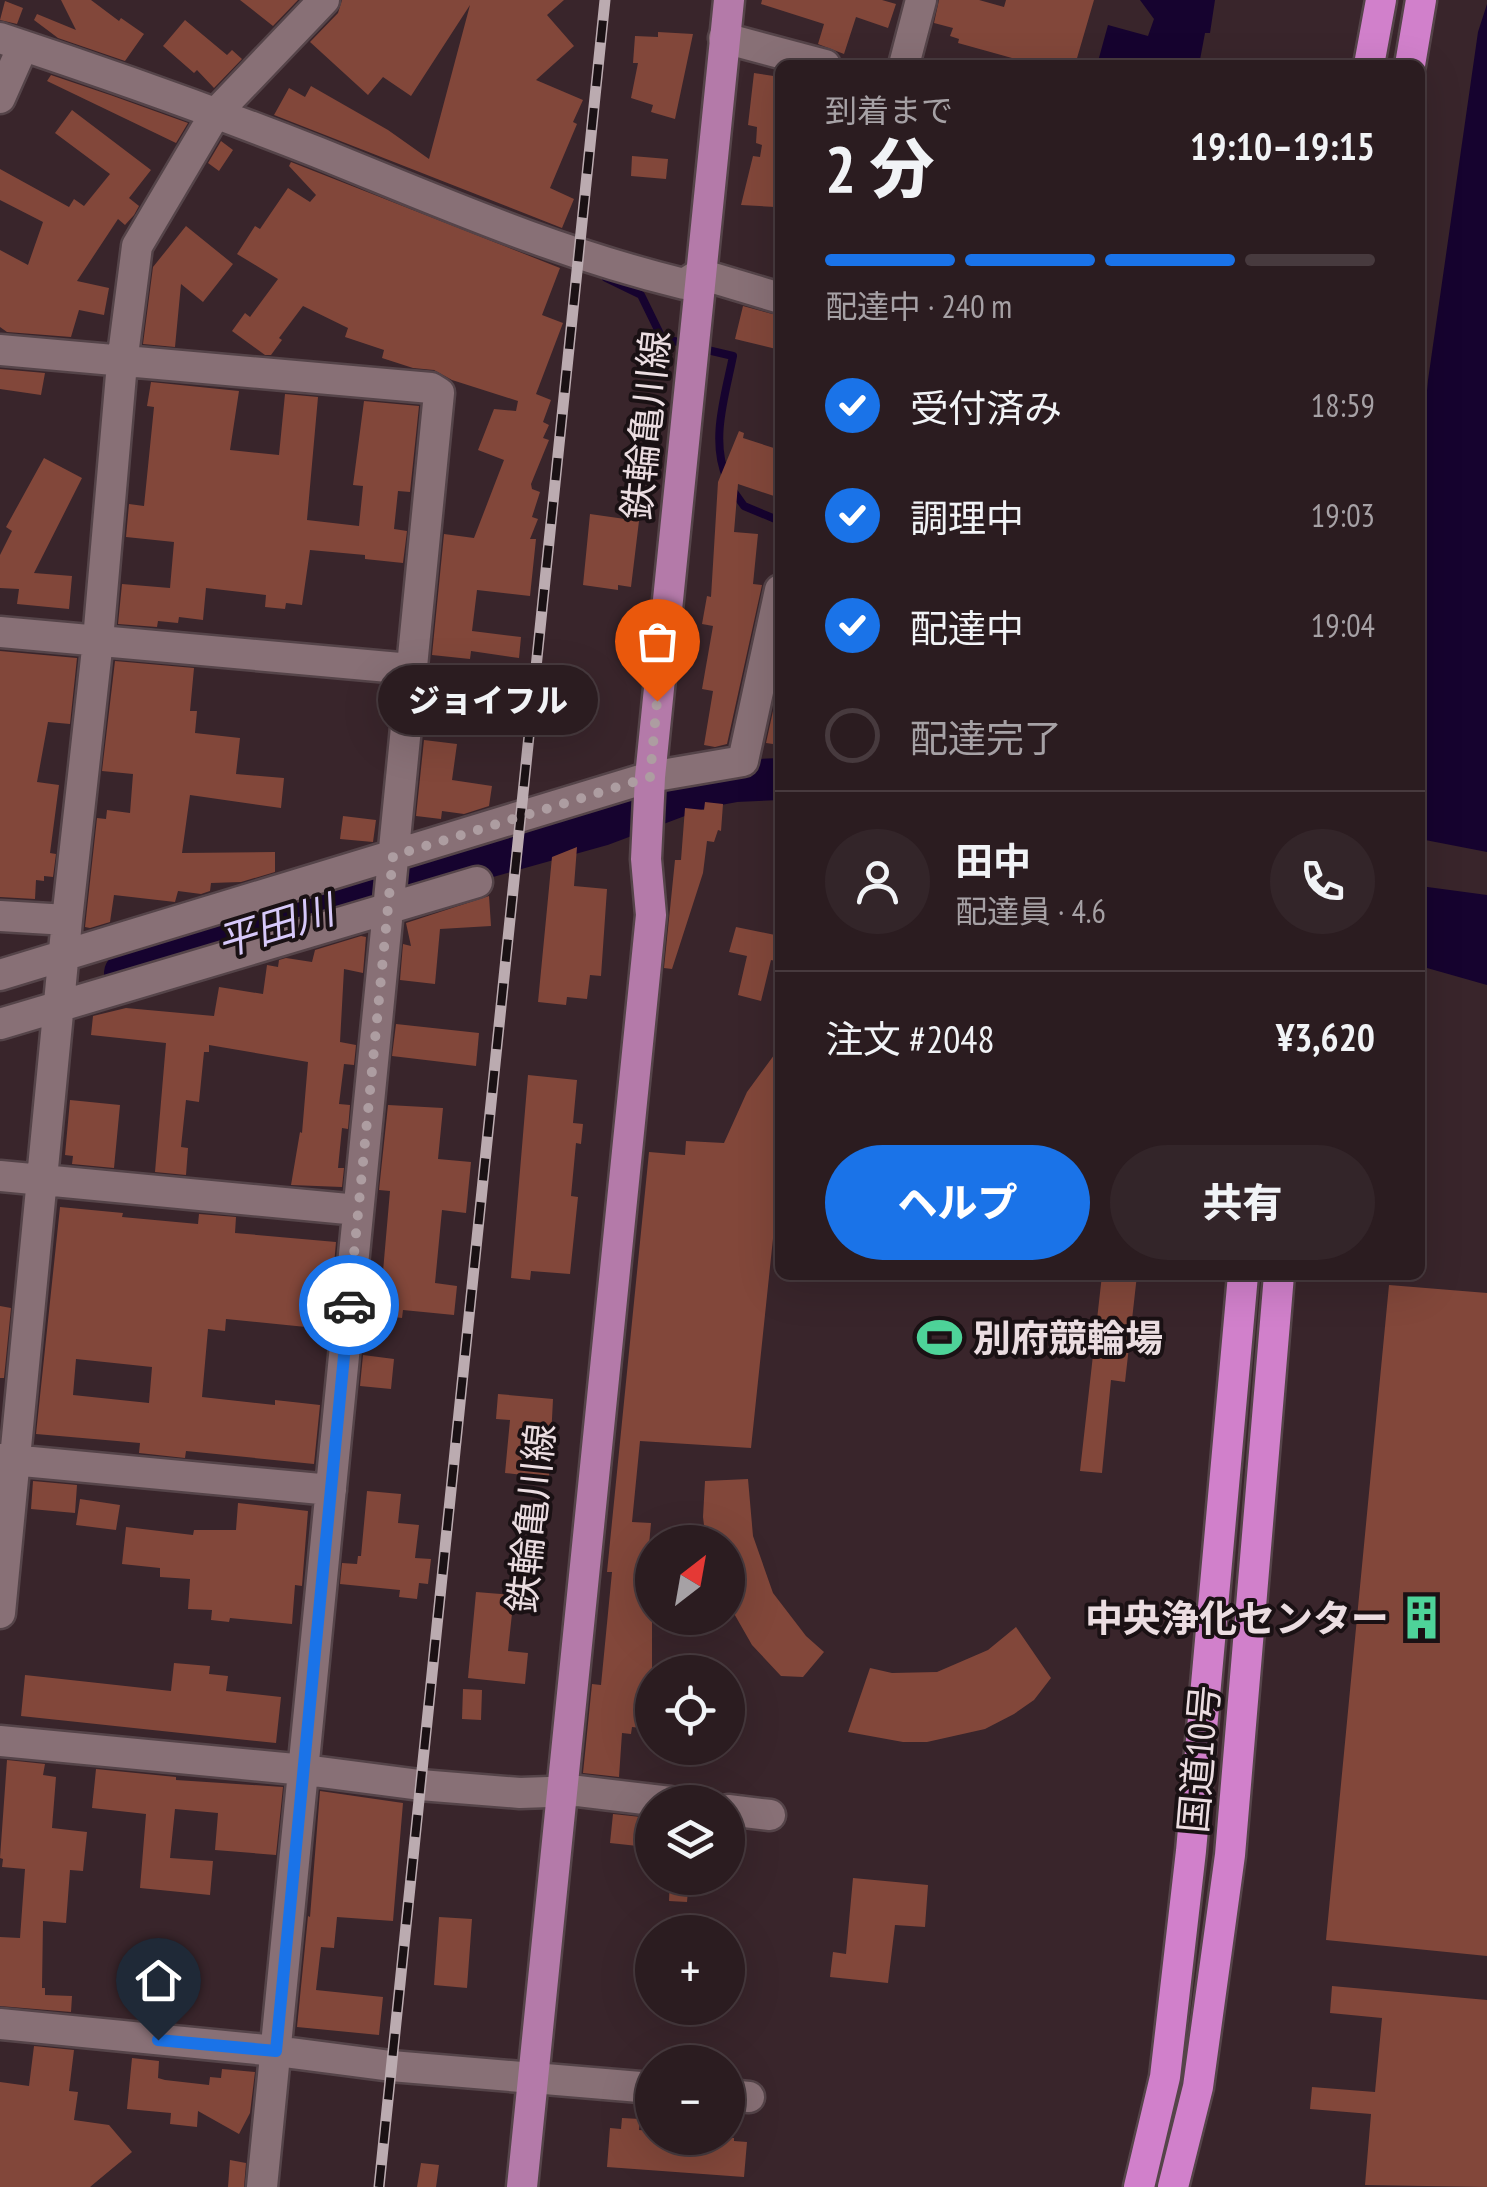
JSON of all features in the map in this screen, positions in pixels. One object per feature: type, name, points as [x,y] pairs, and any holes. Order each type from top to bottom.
[{"type":"highway","points":[[1371,60],[1381,0]]},
{"type":"highway","points":[[1411,60],[1421,0]]},
{"type":"highway","name":"国道10号","points":[[1139,2187],[1165,2077],[1187,1889],[1243,1280]]},
{"type":"highway","name":"国道10号","points":[[1174,2187],[1198,2087],[1230,1855],[1279,1280]]},
{"type":"main road","name":"鉄輪亀川線","points":[[522,2187],[524,2075],[632,912],[646,859],[649,782],[730,0]]},
{"type":"main road","name":"鉄輪亀川線","points":[[502,2187],[524,2075]]},
{"type":"street","points":[[0,1613],[7,1460],[42,1179],[98,640],[122,362],[137,246],[215,114],[324,0]]},
{"type":"street","points":[[905,60],[921,0]]},
{"type":"street","points":[[724,38],[806,60]]},
{"type":"street","points":[[0,98],[12,42],[215,114],[496,227],[579,255],[684,284],[700,274],[775,296]]},
{"type":"street","points":[[0,350],[432,388],[439,393],[262,2187]]},
{"type":"street","points":[[0,975],[393,856],[649,782],[743,760],[775,613]]},
{"type":"street","points":[[0,632],[411,669]]},
{"type":"street","points":[[0,1024],[478,882]]},
{"type":"street","points":[[0,916],[67,920]]},
{"type":"street","points":[[0,1176],[358,1210]]},
{"type":"street","points":[[7,1460],[331,1490]]},
{"type":"street","points":[[0,1741],[420,1784],[635,1799]]},
{"type":"street","points":[[745,1812],[770,1816]]},
{"type":"street","points":[[0,2024],[392,2066],[635,2086]]},
{"type":"shaded area","points":[[1140,0],[1215,0],[1210,33],[1205,33],[1200,60],[1098,60],[1108,25],[1148,36],[1154,19]]},
{"type":"shaded area","points":[[1487,4],[1487,852],[1425,840],[1425,412],[1478,32]]},
{"type":"shaded area","points":[[1425,887],[1487,895],[1487,985],[1425,967]]},
{"type":"building","points":[[61,0],[91,0],[144,34],[125,61],[58,38],[34,20],[37,14],[76,30]]},
{"type":"building","points":[[240,0],[298,0],[273,26]]},
{"type":"building","points":[[342,0],[564,0],[547,15],[574,46],[536,80],[583,100],[550,188],[574,199],[562,228],[274,115],[289,88],[305,97],[311,86],[388,130],[429,159],[470,5],[411,96],[383,77],[368,95],[310,42],[338,13]]},
{"type":"building","points":[[762,0],[882,0],[896,4],[888,28],[856,17],[844,54],[818,44],[824,24],[761,4]]},
{"type":"building","points":[[939,0],[979,0],[1004,7],[1006,0],[1094,0],[1076,60],[1011,60],[958,43],[959,39],[950,36],[953,28],[934,23]]},
{"type":"building","points":[[5,1],[23,8],[17,24],[0,20]]},
{"type":"building","points":[[185,20],[227,55],[232,50],[242,59],[214,88],[197,70],[194,73],[163,46]]},
{"type":"building","points":[[658,32],[693,34],[675,119],[651,112],[653,105],[631,98],[638,63],[633,63],[635,36],[658,37]]},
{"type":"building","points":[[754,73],[775,76],[775,207],[741,205],[753,156],[760,157],[762,145],[756,143],[757,127],[748,125]]},
{"type":"building","points":[[51,75],[188,123],[176,143],[47,81]]},
{"type":"building","points":[[72,110],[151,170],[129,198],[139,206],[134,215],[125,225],[118,219],[77,281],[109,288],[104,315],[79,310],[71,337],[7,332],[0,327],[0,250],[28,265],[43,222],[0,200],[0,169],[69,207],[74,199],[84,206],[110,174],[55,133]]},
{"type":"building","points":[[221,141],[233,150],[219,171],[208,163]]},
{"type":"building","points":[[632,156],[668,159],[666,179],[631,176]]},
{"type":"building","points":[[291,162],[560,268],[542,315],[563,323],[536,394],[551,400],[543,422],[549,425],[543,438],[549,440],[531,484],[532,489],[540,492],[532,517],[538,519],[530,539],[536,539],[530,596],[477,590],[472,631],[521,637],[519,658],[471,651],[470,659],[432,655],[444,534],[474,538],[504,460],[478,450],[494,409],[516,411],[518,401],[452,380],[434,370],[382,358],[384,350],[345,337],[348,328],[303,306],[271,355],[265,355],[232,331],[245,313],[250,317],[278,279],[237,254],[288,188],[310,202],[316,195],[289,166]]},
{"type":"building","points":[[186,226],[233,264],[203,302],[181,284],[175,347],[143,344],[153,267]]},
{"type":"building","points":[[743,306],[775,315],[775,349],[735,339]]},
{"type":"building","points":[[0,369],[45,373],[41,395],[0,389]]},
{"type":"building","points":[[151,382],[239,391],[230,450],[279,455],[285,394],[318,397],[307,520],[359,526],[363,486],[353,485],[364,401],[419,406],[410,492],[398,491],[394,529],[407,531],[403,563],[310,550],[302,605],[286,603],[285,609],[265,607],[266,595],[206,588],[203,620],[179,617],[178,623],[158,621],[157,627],[118,624],[122,584],[170,588],[174,542],[126,537],[129,504],[144,506],[154,407],[147,406]]},
{"type":"building","points":[[739,431],[744,433],[743,438],[775,448],[774,496],[738,484],[734,532],[758,534],[753,584],[762,585],[727,744],[715,747],[704,745],[713,691],[702,689],[713,626],[702,624],[707,596],[711,597],[718,482]]},
{"type":"building","points":[[44,458],[82,478],[34,573],[72,576],[69,609],[17,604],[19,589],[0,588],[0,555],[12,531],[6,527]]},
{"type":"building","points":[[590,514],[639,521],[631,587],[618,585],[618,590],[583,585]]},
{"type":"building","points":[[0,651],[77,658],[70,724],[48,722],[37,782],[59,785],[50,853],[56,854],[53,877],[36,880],[35,899],[0,897]]},
{"type":"building","points":[[115,661],[194,668],[190,711],[197,711],[195,733],[240,738],[236,774],[284,778],[281,808],[190,795],[182,853],[275,852],[275,872],[241,882],[211,883],[210,891],[201,894],[178,891],[175,902],[114,895],[110,922],[90,928],[85,927],[97,818],[106,819],[107,810],[130,813],[133,774],[102,771]]},
{"type":"building","points":[[775,702],[775,744],[766,743]]},
{"type":"building","points":[[424,740],[457,744],[452,780],[492,786],[489,806],[464,814],[442,811],[441,819],[416,816]]},
{"type":"building","points":[[705,802],[723,804],[721,831],[718,830],[714,842],[707,841],[703,873],[672,969],[664,968],[675,860],[681,860],[685,808],[704,810]]},
{"type":"building","points":[[343,816],[376,820],[373,842],[340,839]]},
{"type":"building","points":[[577,847],[574,886],[607,889],[601,976],[590,975],[587,999],[567,997],[566,1005],[538,1002],[552,857]]},
{"type":"building","points":[[489,896],[491,926],[440,929],[435,984],[400,980],[403,944],[411,946],[406,923]]},
{"type":"building","points":[[736,927],[775,935],[775,961],[771,960],[761,1001],[738,995],[747,956],[729,952]]},
{"type":"building","points":[[366,937],[363,973],[344,969],[340,1042],[356,1045],[354,1065],[344,1064],[339,1104],[350,1105],[348,1129],[342,1128],[338,1168],[344,1168],[342,1187],[291,1185],[302,1133],[308,1062],[209,1045],[209,1052],[204,1052],[199,1102],[186,1100],[181,1147],[188,1148],[186,1175],[155,1172],[166,1043],[91,1035],[93,1016],[126,1008],[214,1016],[219,987],[263,994],[267,965],[278,967],[279,960],[286,958],[312,962],[315,950]]},
{"type":"building","points":[[396,1024],[479,1033],[476,1066],[392,1056]]},
{"type":"building","points":[[775,1054],[775,1220],[751,1448],[640,1441],[632,1522],[651,1523],[635,1525],[635,1635],[652,1635],[652,1655],[635,1655],[635,1727],[631,1734],[622,1733],[619,1777],[583,1773],[592,1684],[601,1685],[612,1572],[607,1572],[649,1152],[685,1155],[686,1141],[724,1143],[747,1092]]},
{"type":"building","points":[[528,1075],[577,1080],[573,1123],[583,1124],[581,1144],[576,1143],[571,1196],[578,1197],[570,1274],[531,1271],[530,1280],[511,1278]]},
{"type":"building","points":[[70,1100],[120,1105],[114,1168],[72,1164],[73,1156],[65,1155]]},
{"type":"building","points":[[388,1105],[443,1108],[438,1159],[471,1162],[466,1213],[442,1210],[435,1283],[457,1286],[454,1315],[403,1310],[402,1318],[367,1314],[370,1282],[382,1283],[390,1191],[379,1190]]},
{"type":"building","points":[[60,1207],[198,1224],[199,1214],[236,1217],[235,1233],[336,1242],[333,1277],[311,1275],[306,1327],[226,1319],[225,1331],[208,1329],[202,1397],[275,1405],[275,1400],[320,1405],[314,1464],[186,1451],[185,1458],[139,1453],[140,1443],[36,1434]],"holes":[[[76,1359],[152,1367],[149,1403],[73,1395]]]},
{"type":"building","points":[[1101,1280],[1136,1280],[1125,1382],[1111,1380],[1102,1473],[1080,1471]]},
{"type":"building","name":"中央浄化センター","points":[[1389,1285],[1487,1293],[1487,1956],[1326,1940]]},
{"type":"building","points":[[0,1306],[11,1308],[4,1378],[0,1378]]},
{"type":"building","points":[[363,1355],[394,1359],[391,1389],[360,1386]]},
{"type":"building","points":[[498,1394],[553,1399],[549,1478],[505,1473],[510,1420],[496,1419]]},
{"type":"building","points":[[748,1479],[753,1536],[773,1593],[806,1636],[824,1652],[803,1677],[781,1676],[745,1633],[745,1525],[704,1525],[705,1481]]},
{"type":"building","points":[[33,1481],[77,1485],[75,1513],[31,1509]]},
{"type":"building","points":[[367,1491],[401,1494],[398,1523],[419,1525],[415,1558],[431,1559],[428,1584],[419,1583],[417,1599],[399,1597],[400,1590],[340,1584],[342,1563],[357,1564],[361,1556]]},
{"type":"building","points":[[80,1499],[120,1505],[116,1530],[76,1525]]},
{"type":"building","points":[[238,1503],[308,1511],[302,1586],[295,1585],[292,1624],[211,1620],[212,1610],[188,1609],[190,1579],[160,1577],[160,1568],[122,1564],[126,1527],[193,1535],[194,1530],[236,1530]]},
{"type":"building","points":[[476,1592],[514,1595],[508,1651],[528,1653],[525,1684],[468,1678]]},
{"type":"building","points":[[1016,1627],[1051,1678],[1034,1700],[1014,1714],[985,1729],[927,1742],[903,1742],[848,1732],[870,1668],[892,1673],[937,1672],[988,1650]]},
{"type":"building","points":[[174,1663],[210,1666],[209,1674],[228,1676],[226,1691],[281,1697],[276,1743],[21,1716],[25,1675],[171,1691]]},
{"type":"building","points":[[463,1689],[482,1690],[481,1720],[462,1719]]},
{"type":"building","points":[[7,1760],[45,1764],[43,1775],[56,1777],[52,1828],[87,1832],[83,1871],[70,1870],[66,1923],[43,1921],[42,1988],[45,1995],[72,1996],[71,2012],[0,2006],[0,1937],[20,1938],[25,1869],[2,1867],[0,1858]]},
{"type":"building","points":[[96,1769],[176,1780],[283,1787],[276,1855],[215,1850],[218,1813],[175,1809],[170,1858],[213,1861],[210,1895],[140,1888],[146,1814],[92,1808]]},
{"type":"building","points":[[320,1791],[403,1803],[393,1921],[337,1917],[334,1948],[321,1947],[316,1990],[383,1997],[379,2035],[297,2027]]},
{"type":"building","points":[[613,1814],[635,1816],[635,1846],[610,1843]]},
{"type":"building","points":[[853,1878],[928,1885],[925,1927],[895,1925],[888,1983],[830,1977],[833,1952],[846,1954]]},
{"type":"building","points":[[669,1895],[688,1895],[687,1902],[669,1901]]},
{"type":"building","points":[[439,1917],[472,1919],[467,1988],[434,1985]]},
{"type":"building","points":[[1332,1986],[1487,2000],[1487,2187],[1365,2185],[1371,2114],[1310,2109],[1312,2087],[1375,2092],[1382,2018],[1330,2013]]},
{"type":"building","points":[[34,2046],[74,2050],[69,2091],[78,2092],[74,2120],[109,2125],[132,2152],[90,2187],[0,2187],[0,2082],[29,2086]]},
{"type":"building","points":[[132,2058],[159,2061],[158,2078],[165,2080],[209,2085],[210,2077],[221,2078],[222,2069],[255,2072],[250,2113],[239,2134],[198,2111],[197,2127],[170,2124],[171,2113],[127,2109]]},
{"type":"building","points":[[622,2118],[635,2119],[635,2155],[745,2155],[747,2142],[744,2177],[607,2167],[610,2128],[621,2129]]},
{"type":"building","points":[[230,2160],[246,2163],[244,2187],[228,2187]]},
{"type":"building","points":[[421,2163],[439,2165],[436,2187],[417,2187]]},
{"type":"waterway","points":[[606,278],[641,295],[662,338],[686,344]]},
{"type":"waterway","points":[[699,348],[733,356],[719,434],[727,479]]},
{"type":"waterway","points":[[734,492],[744,506],[775,519]]},
{"type":"waterway","name":"平田川","points":[[125,973],[433,872],[601,825],[702,787],[775,779]]},
{"type":"railway","points":[[379,2187],[605,0]]},
{"type":"way so far","points":[[349,1305],[393,856],[650,777],[657,701]]},
{"type":"place","name":"ジョイフル","points":[[657,701]]},
{"type":"place","name":"別府競輪場","points":[[940,1337]]},
{"type":"place","name":"中央浄化センター","points":[[1422,1617]]},
{"type":"route","points":[[158,2040],[276,2051],[349,1305]]}]
